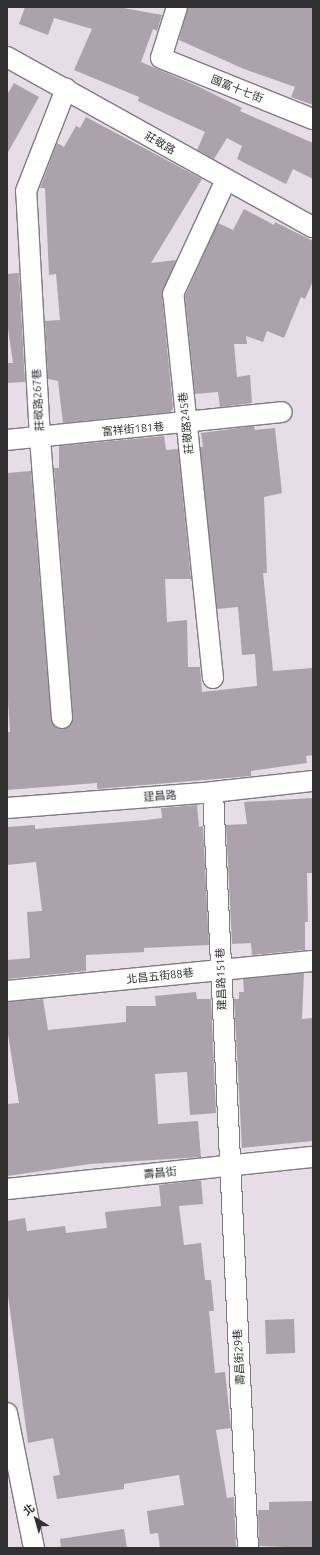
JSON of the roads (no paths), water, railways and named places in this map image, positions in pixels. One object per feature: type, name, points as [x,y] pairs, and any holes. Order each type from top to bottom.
[{"type":"street","name":"國富十七街","points":[[177,7],[161,58],[313,119]]},
{"type":"street","name":"莊敬路","points":[[7,58],[66,89],[226,180],[313,227]]},
{"type":"street","name":"莊敬路267巷","points":[[62,718],[40,438],[26,191],[66,89]]},
{"type":"street","name":"莊敬路245巷","points":[[213,678],[173,294],[226,180]]},
{"type":"street","name":"富祥街181巷","points":[[7,440],[186,424],[282,412]]},
{"type":"street","name":"建昌路","points":[[7,808],[213,792],[313,781]]},
{"type":"street","name":"建昌路151巷","points":[[213,792],[229,1166]]},
{"type":"street","name":"北昌五街88巷","points":[[7,991],[313,961]]},
{"type":"street","name":"壽昌街","points":[[7,1189],[313,1157]]},
{"type":"street","name":"壽昌街29巷","points":[[229,1166],[248,1548]]},
{"type":"street","points":[[7,1413],[34,1548]]}]
